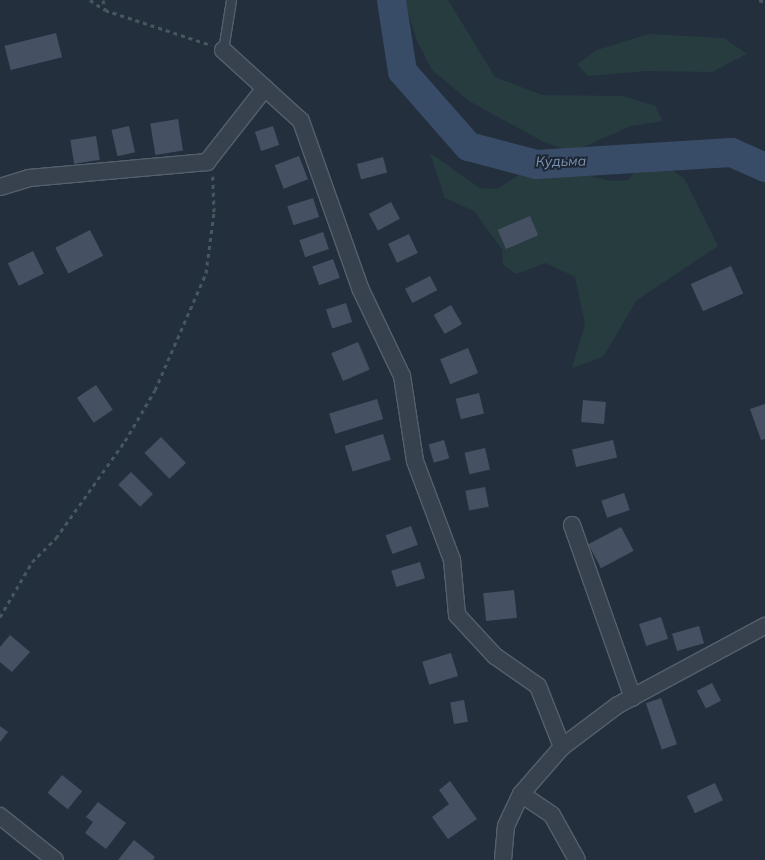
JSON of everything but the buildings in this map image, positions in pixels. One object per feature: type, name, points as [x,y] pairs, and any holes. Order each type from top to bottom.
[{"type":"street","points":[[223,50],[301,121],[360,288],[402,376],[415,461],[452,560],[456,615],[494,656],[538,686],[562,747]]},
{"type":"street","points":[[0,187],[29,178],[207,162],[265,88]]},
{"type":"street","points":[[572,525],[633,698]]},
{"type":"street","points":[[503,860],[506,826],[521,794],[562,747],[633,698],[765,626]]},
{"type":"street","points":[[521,794],[552,815],[576,860]]},
{"type":"street","points":[[0,816],[55,860]]},
{"type":"lane","points":[[223,50],[231,0]]},
{"type":"path","points":[[90,0],[105,10],[223,50]]},
{"type":"path","points":[[104,0],[105,10]]},
{"type":"path","points":[[759,0],[765,2]]},
{"type":"path","points":[[0,617],[32,562],[56,538],[125,441],[155,390],[206,273],[214,212],[213,172],[207,162]]},
{"type":"green space","points":[[404,0],[448,0],[495,77],[542,95],[623,96],[655,106],[663,121],[631,126],[572,152],[542,141],[469,101],[432,70],[417,41]]},
{"type":"green space","points":[[649,34],[724,38],[747,54],[712,72],[646,71],[588,76],[577,64],[597,50]]},
{"type":"green space","points":[[430,153],[480,188],[497,189],[536,164],[612,181],[628,180],[638,168],[670,169],[684,178],[718,246],[637,300],[603,357],[572,368],[585,324],[575,277],[546,263],[516,274],[503,265],[502,249],[474,211],[445,198]]},
{"type":"waterway","name":"Кудьма","points":[[391,0],[402,71],[468,146],[536,164],[731,152],[765,167]]}]
